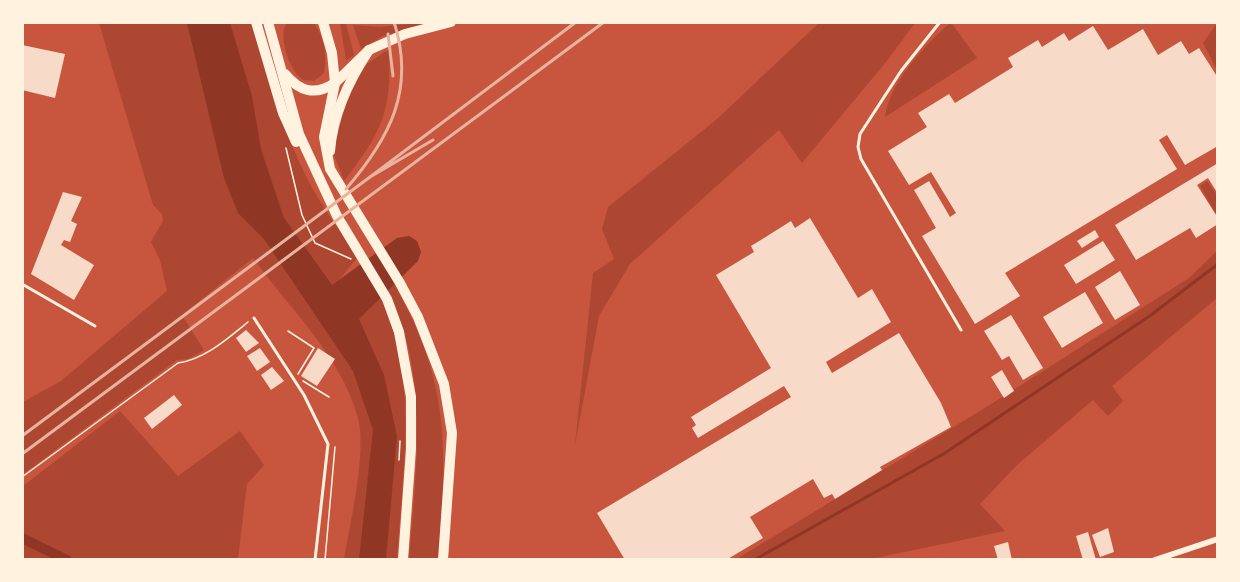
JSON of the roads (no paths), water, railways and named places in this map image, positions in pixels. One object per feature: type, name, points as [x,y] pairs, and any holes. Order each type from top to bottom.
[{"type":"main road","points":[[256,22],[284,113],[312,180],[337,216]]},
{"type":"main road","points":[[268,22],[300,134],[358,257],[387,299],[402,343],[411,397],[411,449],[403,560]]},
{"type":"main road","points":[[272,36],[279,22]]},
{"type":"main road","points":[[323,22],[332,53],[335,83],[324,137],[330,169],[400,283],[418,317],[444,384],[452,433],[443,560]]},
{"type":"main road","points":[[281,69],[294,85],[304,90],[312,92],[325,90],[369,50],[405,34],[451,22]]},
{"type":"main road","points":[[330,169],[334,126],[356,70],[369,50]]},
{"type":"street","points":[[1155,560],[1218,538]]},
{"type":"lane","points":[[940,22],[901,71],[860,134],[858,147],[861,159],[961,330]]},
{"type":"lane","points":[[22,284],[95,326]]},
{"type":"lane","points":[[254,318],[304,394],[328,444],[315,560]]},
{"type":"waterway","points":[[754,560],[945,453],[1151,315],[1218,264]]},
{"type":"waterway","points":[[22,538],[67,560]]},
{"type":"railway","points":[[346,189],[375,151],[386,132],[400,92],[402,70],[400,47],[394,22]]},
{"type":"railway","points":[[433,140],[370,177],[576,22]]},
{"type":"railway","points":[[22,454],[604,22]]},
{"type":"railway","points":[[388,34],[393,76]]},
{"type":"railway","points":[[22,436],[370,177]]}]
